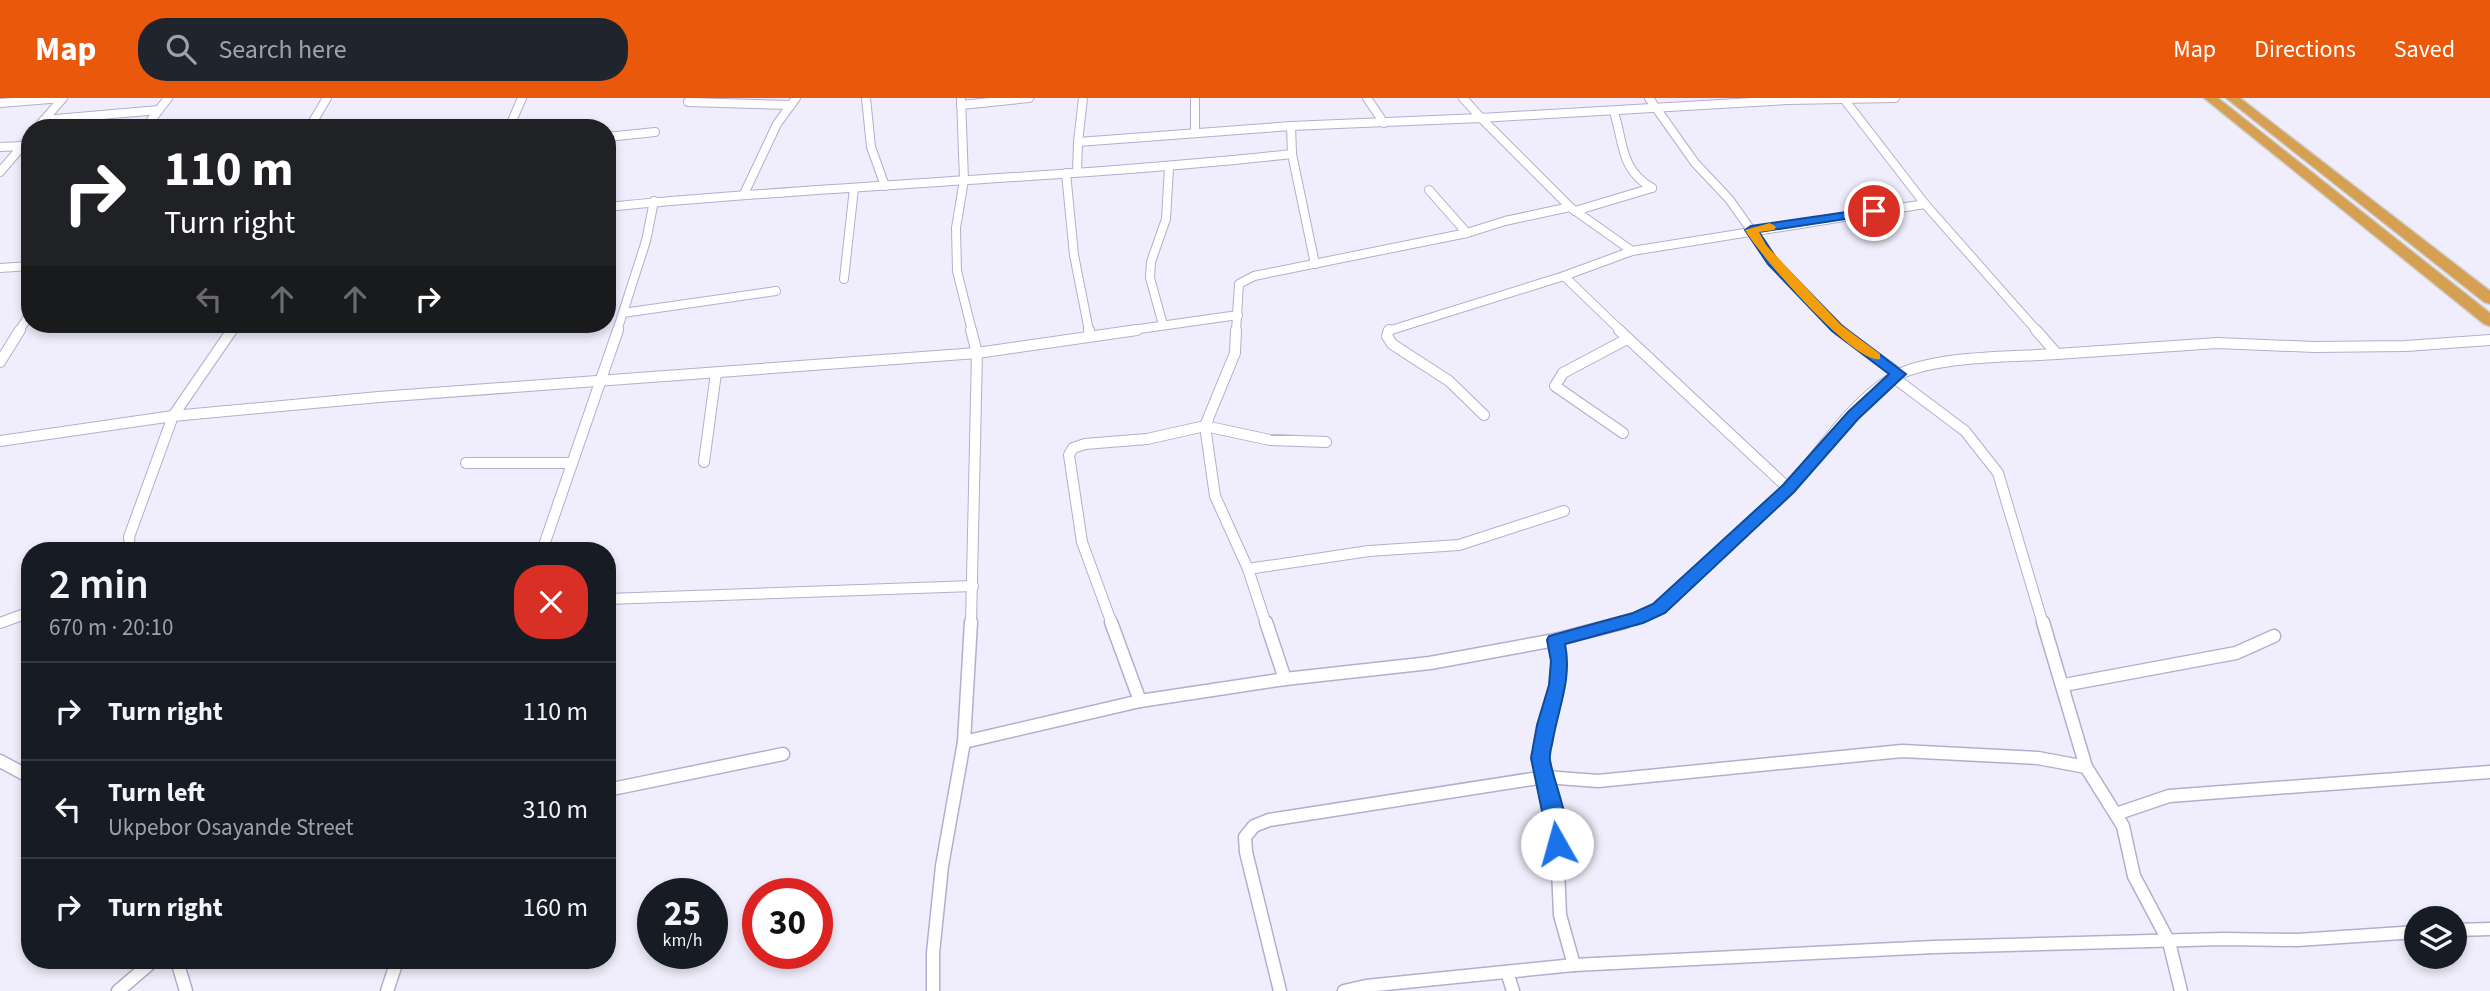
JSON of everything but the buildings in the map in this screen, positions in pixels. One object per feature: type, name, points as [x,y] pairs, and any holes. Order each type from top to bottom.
[{"type":"highway","points":[[2210,98],[2490,321]]},
{"type":"highway","points":[[2232,98],[2490,299]]},
{"type":"street","points":[[0,103],[62,98]]},
{"type":"street","points":[[45,119],[62,98]]},
{"type":"street","points":[[152,119],[168,98]]},
{"type":"street","points":[[314,119],[327,98]]},
{"type":"street","points":[[513,119],[522,98]]},
{"type":"street","points":[[866,98],[872,147],[885,186]]},
{"type":"street","points":[[933,991],[933,953],[942,866],[964,742],[973,586],[977,353],[957,271],[956,228],[964,180],[961,101],[1029,98]]},
{"type":"street","points":[[1077,172],[1083,98]]},
{"type":"street","points":[[1195,98],[1195,133]]},
{"type":"street","points":[[1367,98],[1384,123]]},
{"type":"street","points":[[1463,98],[1573,209],[1632,251]]},
{"type":"street","points":[[1649,98],[1695,163],[1729,199],[1773,261],[1836,328],[1972,436],[1988,454],[1998,473],[2033,593],[2064,685],[2086,767],[2125,833],[2134,876],[2168,942],[2181,991]]},
{"type":"street","points":[[1078,142],[1291,126],[1895,98]]},
{"type":"street","points":[[1844,99],[1924,204],[2057,354]]},
{"type":"street","points":[[688,102],[794,101]]},
{"type":"street","points":[[744,194],[777,124],[794,101]]},
{"type":"street","points":[[56,119],[159,110]]},
{"type":"street","points":[[1285,679],[1248,569],[1215,496],[1205,426],[1235,353],[1239,284],[1245,279],[1467,233],[1505,221],[1573,209],[1652,188],[1635,180],[1628,169],[1614,112]]},
{"type":"street","points":[[1291,126],[1292,154],[1315,264]]},
{"type":"street","points":[[616,136],[655,132]]},
{"type":"street","points":[[0,147],[21,146]]},
{"type":"street","points":[[0,172],[21,147]]},
{"type":"street","points":[[616,206],[744,194],[1169,168],[1292,154]]},
{"type":"street","points":[[1163,325],[1150,278],[1151,262],[1162,237],[1166,219],[1169,168]]},
{"type":"street","points":[[1066,173],[1075,274],[1090,336]]},
{"type":"street","points":[[844,279],[854,188]]},
{"type":"street","points":[[1429,190],[1467,233]]},
{"type":"street","points":[[545,542],[623,313],[646,241],[654,201]]},
{"type":"street","points":[[1484,415],[1449,381],[1392,344],[1387,337],[1388,330],[1564,276],[1632,251],[1924,204]]},
{"type":"street","points":[[0,268],[21,267]]},
{"type":"street","points":[[1564,276],[1627,339],[1789,489]]},
{"type":"street","points":[[623,313],[776,291]]},
{"type":"street","points":[[0,441],[173,416],[379,397],[977,353],[1238,314]]},
{"type":"street","points":[[0,362],[21,328]]},
{"type":"street","points":[[129,542],[173,416],[230,333]]},
{"type":"street","points":[[1623,433],[1555,386],[1563,373],[1627,339]]},
{"type":"street","points":[[964,742],[1140,701],[1285,679],[1430,663],[1555,640],[1637,618],[1659,608],[1789,489],[1853,415],[1896,376],[1934,365],[2217,343],[2393,346],[2490,340]]},
{"type":"street","points":[[704,462],[716,373]]},
{"type":"street","points":[[1140,701],[1082,542],[1069,455],[1073,448],[1085,444],[1147,439],[1205,426],[1270,440],[1326,442]]},
{"type":"street","points":[[466,463],[572,463]]},
{"type":"street","points":[[1248,569],[1369,551],[1459,545],[1564,511]]},
{"type":"street","points":[[616,599],[973,586]]},
{"type":"street","points":[[0,623],[21,615]]},
{"type":"street","points":[[2064,685],[2236,653],[2274,636]]},
{"type":"street","points":[[1555,640],[1560,661],[1558,685],[1546,725],[1541,758],[1556,822],[1560,915],[1574,965]]},
{"type":"street","points":[[1280,991],[1246,852],[1245,837],[1254,826],[1282,817],[1545,778],[1598,781],[1902,751],[2038,758],[2086,767]]},
{"type":"street","points":[[616,788],[783,754]]},
{"type":"street","points":[[0,761],[21,772]]},
{"type":"street","points":[[2116,814],[2169,796],[2490,772]]},
{"type":"street","points":[[2467,930],[2490,929]]},
{"type":"street","points":[[1344,991],[1366,986],[1574,965],[1934,947],[2223,939],[2297,940],[2404,933]]},
{"type":"street","points":[[118,991],[144,969]]},
{"type":"street","points":[[179,969],[186,991]]},
{"type":"street","points":[[387,991],[394,969]]},
{"type":"street","points":[[1507,972],[1513,991]]},
{"type":"slow traffic","points":[[1770,227],[1751,230],[1761,247],[1836,328],[1875,356]]},
{"type":"route","points":[[1557,844],[1556,822],[1541,758],[1546,725],[1558,685],[1560,661],[1555,640],[1637,618],[1659,608],[1789,489],[1853,415],[1899,374],[1836,328],[1773,261],[1751,230],[1874,211]]}]
